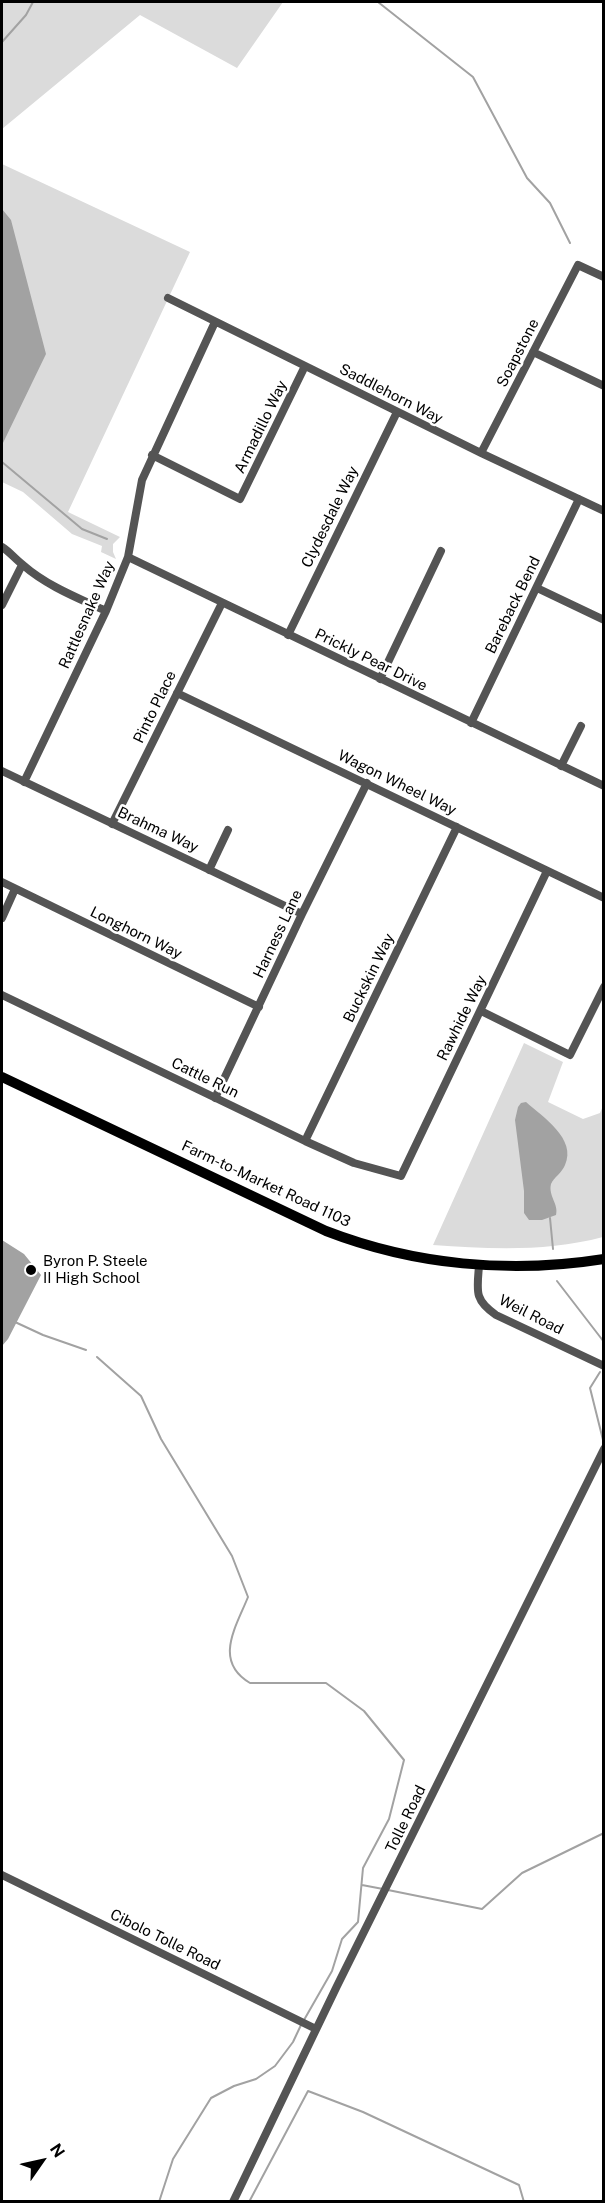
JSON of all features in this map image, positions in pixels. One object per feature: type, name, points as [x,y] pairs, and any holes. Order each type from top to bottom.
[{"type":"main road","name":"Farm-to-Market Road 1103","points":[[2,1077],[326,1232],[382,1249],[421,1258],[479,1266],[529,1265],[603,1259]]},
{"type":"street","name":"Soapstone","points":[[481,453],[578,265],[603,277]]},
{"type":"street","name":"Saddlehorn Way","points":[[168,298],[603,511]]},
{"type":"street","name":"Rattlesnake Way","points":[[24,782],[106,612],[128,557],[142,480],[215,322]]},
{"type":"street","points":[[533,352],[603,386]]},
{"type":"street","name":"Armadillo Way","points":[[152,455],[240,499],[305,366]]},
{"type":"street","name":"Clydesdale Way","points":[[288,635],[397,412]]},
{"type":"street","name":"Bareback Bend","points":[[471,723],[579,499]]},
{"type":"street","points":[[2,547],[11,552],[22,565],[55,587],[106,612]]},
{"type":"street","points":[[380,679],[441,551]]},
{"type":"street","name":"Prickly Pear Drive","points":[[128,557],[603,786]]},
{"type":"street","points":[[2,605],[22,565]]},
{"type":"street","points":[[537,588],[603,620]]},
{"type":"street","name":"Pinto Place","points":[[112,824],[222,603]]},
{"type":"street","name":"Wagon Wheel Way","points":[[177,693],[603,898]]},
{"type":"street","points":[[561,766],[581,726]]},
{"type":"street","name":"Brahma Way","points":[[2,771],[302,914]]},
{"type":"street","name":"Harness Lane","points":[[215,1098],[302,914],[368,783]]},
{"type":"street","name":"Buckskin Way","points":[[305,1141],[457,827]]},
{"type":"street","points":[[209,870],[228,830]]},
{"type":"street","name":"Rawhide Way","points":[[401,1176],[547,871]]},
{"type":"street","name":"Longhorn Way","points":[[2,882],[259,1007]]},
{"type":"street","points":[[2,918],[15,889]]},
{"type":"street","points":[[480,1011],[570,1055],[603,987]]},
{"type":"street","name":"Cattle Run","points":[[2,995],[305,1141],[354,1163],[401,1176]]},
{"type":"street","name":"Weil Road","points":[[479,1266],[479,1298],[485,1308],[603,1366]]},
{"type":"street","name":"Tolle Road","points":[[233,2202],[316,2029],[603,1449]]},
{"type":"street","name":"Cibolo Tolle Road","points":[[2,1875],[316,2029]]},
{"type":"shaded area","points":[[2,2],[283,2],[237,68],[140,15],[2,129]]},
{"type":"shaded area","points":[[2,164],[190,252],[68,512],[120,537],[113,544],[116,559],[101,552],[102,546],[72,534],[23,492],[2,482]]},
{"type":"shaded area","points":[[2,209],[11,220],[46,354],[2,445]]},
{"type":"shaded area","points":[[524,1043],[563,1062],[548,1102],[583,1119],[600,1113],[603,1106],[603,1237],[540,1247],[497,1248],[433,1245]]},
{"type":"shaded area","points":[[526,1102],[556,1129],[566,1146],[565,1165],[550,1188],[557,1211],[556,1215],[542,1220],[529,1220],[524,1213],[524,1191],[515,1120],[518,1107],[521,1103]]},
{"type":"shaded area","points":[[2,1240],[24,1254],[41,1275],[8,1339],[2,1346]]},
{"type":"waterway","points":[[2,42],[26,15],[33,2]]},
{"type":"waterway","points":[[378,2],[473,77],[527,178],[550,203],[570,243]]},
{"type":"waterway","points":[[2,462],[82,529],[107,539]]},
{"type":"waterway","points":[[550,1218],[553,1249]]},
{"type":"waterway","points":[[557,1281],[604,1342]]},
{"type":"waterway","points":[[15,1322],[43,1335],[86,1350]]},
{"type":"waterway","points":[[97,1357],[141,1396],[161,1439],[232,1556],[248,1597],[231,1643],[232,1664],[239,1674],[250,1683],[326,1683],[364,1711],[404,1760],[389,1819],[363,1868],[358,1922],[342,1939],[332,1971],[304,2020]]},
{"type":"waterway","points":[[600,1372],[590,1388],[604,1444]]},
{"type":"waterway","points":[[388,1890],[482,1909],[522,1873],[604,1833]]},
{"type":"waterway","points":[[362,1885],[383,1889]]},
{"type":"waterway","points":[[159,2202],[173,2159],[211,2098],[234,2086],[256,2079],[275,2066],[293,2042],[301,2025]]},
{"type":"waterway","points":[[249,2202],[308,2091],[363,2112],[519,2185],[524,2202]]},
{"type":"waterway","points":[[599,2202],[604,2200]]},
{"type":"place","name":"Byron P. Steele II High School","points":[[31,1270]]}]
